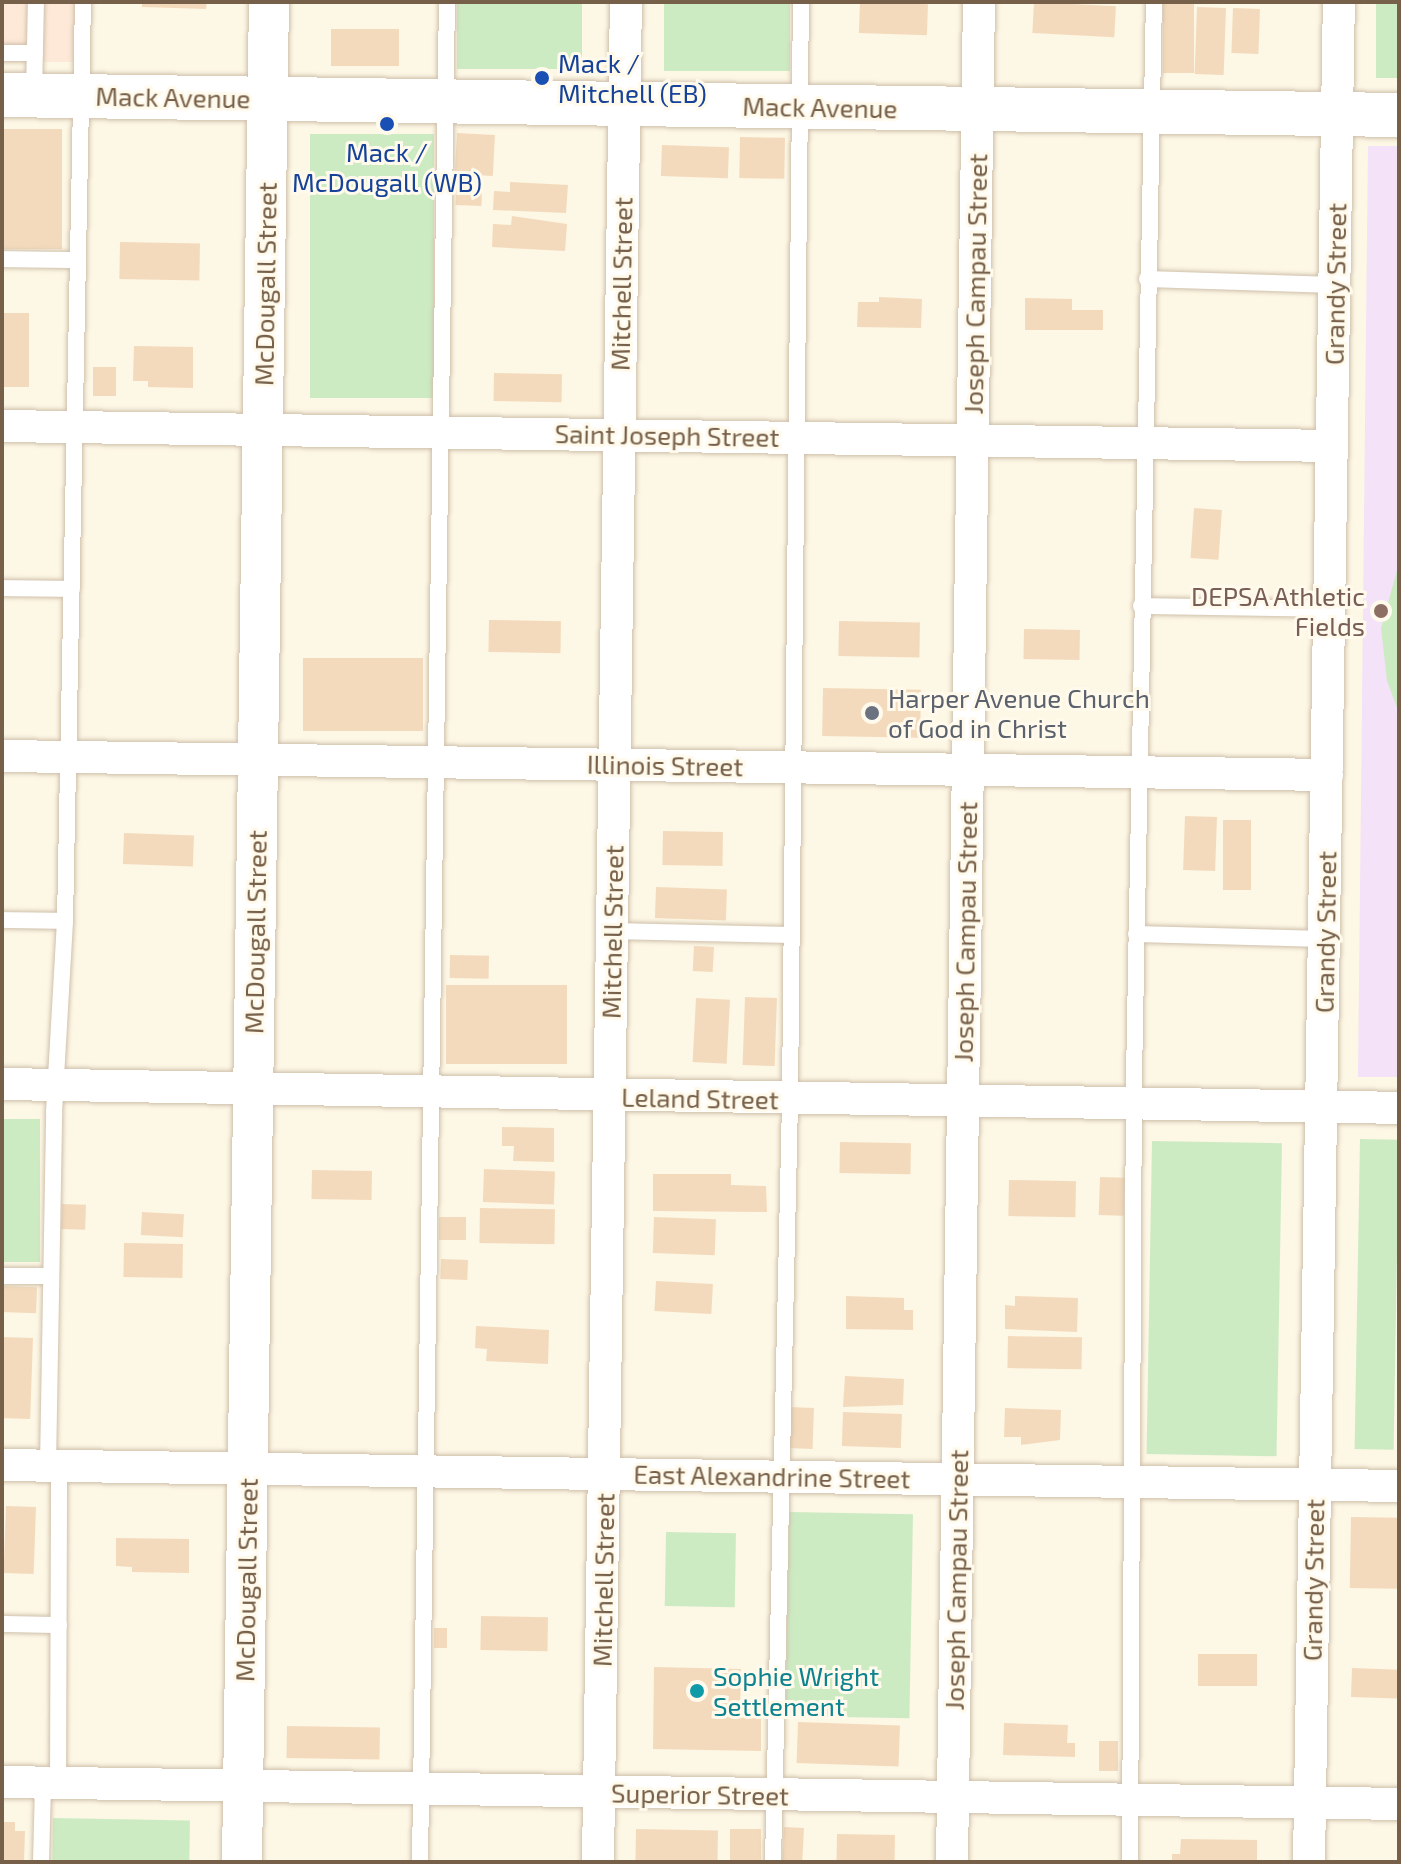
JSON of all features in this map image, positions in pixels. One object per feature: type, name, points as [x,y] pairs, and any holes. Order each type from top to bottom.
[{"type":"main road","name":"Mack Avenue","points":[[24,81],[82,96],[1399,115]]},
{"type":"street","name":"McDougall Street","points":[[242,1862],[269,2]]},
{"type":"street","name":"Mitchell Street","points":[[598,1862],[626,2]]},
{"type":"street","name":"Joseph Campau Street","points":[[952,1862],[979,2]]},
{"type":"street","name":"Grandy Street","points":[[1309,1862],[1339,2]]},
{"type":"street","name":"Saint Joseph Street","points":[[2,426],[1332,446]]},
{"type":"street","name":"Illinois Street","points":[[2,756],[1327,775]]},
{"type":"street","name":"Leland Street","points":[[2,1084],[610,1097],[1399,1108]]},
{"type":"street","name":"East Alexandrine Street","points":[[2,1465],[1399,1486]]},
{"type":"street","name":"Superior Street","points":[[2,1782],[1399,1804]]},
{"type":"lane","points":[[24,81],[36,2]]},
{"type":"lane","points":[[41,1862],[50,1783],[59,1625],[50,1276],[65,921],[83,2]]},
{"type":"lane","points":[[420,1862],[423,1471],[434,1093],[437,433],[447,2]]},
{"type":"lane","points":[[773,1862],[779,1476],[790,1099],[801,2]]},
{"type":"lane","points":[[1130,1862],[1136,934],[1154,2]]},
{"type":"lane","points":[[2,53],[24,81]]},
{"type":"lane","points":[[2,259],[78,260]]},
{"type":"lane","points":[[1147,279],[1335,285]]},
{"type":"lane","points":[[2,588],[72,589]]},
{"type":"lane","points":[[1141,606],[1330,609]]},
{"type":"lane","points":[[2,920],[65,921]]},
{"type":"lane","points":[[612,931],[791,935]]},
{"type":"lane","points":[[1136,934],[1325,939]]},
{"type":"lane","points":[[2,1276],[50,1276]]},
{"type":"lane","points":[[2,1624],[59,1625]]},
{"type":"shaded area","points":[[2,2],[75,2],[75,62],[2,62]]},
{"type":"shaded area","name":"DEPSA Athletic Fields","points":[[1368,146],[1399,146],[1399,1077],[1358,1077]]},
{"type":"green space","points":[[457,2],[582,2],[582,69],[457,69]]},
{"type":"green space","points":[[664,2],[790,2],[790,71],[664,71]]},
{"type":"green space","points":[[1376,2],[1399,2],[1399,78],[1376,78]]},
{"type":"green space","points":[[310,134],[434,134],[434,398],[310,398]]},
{"type":"green space","points":[[1399,563],[1399,713],[1387,681],[1381,628]]},
{"type":"green space","points":[[2,1119],[40,1119],[40,1262],[2,1262]]},
{"type":"green space","points":[[1360,1139],[1399,1140],[1394,1450],[1355,1449]]},
{"type":"green space","points":[[1152,1141],[1282,1143],[1277,1456],[1147,1454]]},
{"type":"green space","points":[[789,1512],[913,1514],[909,1718],[785,1716]]},
{"type":"green space","points":[[666,1532],[736,1533],[735,1607],[665,1606]]},
{"type":"green space","points":[[53,1818],[190,1820],[189,1862],[52,1862]]},
{"type":"building","points":[[142,2],[207,2],[206,9],[142,7]]},
{"type":"building","points":[[860,2],[928,4],[927,35],[859,33]]},
{"type":"building","points":[[1034,2],[1116,6],[1114,37],[1032,33]]},
{"type":"building","points":[[1163,2],[1194,2],[1194,73],[1163,73]]},
{"type":"building","points":[[1197,7],[1226,8],[1224,75],[1195,74]]},
{"type":"building","points":[[1233,8],[1260,9],[1258,54],[1231,53]]},
{"type":"building","points":[[331,29],[399,29],[399,66],[331,66]]},
{"type":"building","points":[[2,129],[62,129],[62,249],[2,249]]},
{"type":"building","points":[[457,133],[495,135],[493,176],[455,174]]},
{"type":"building","points":[[740,137],[785,138],[784,179],[739,178]]},
{"type":"building","points":[[662,145],[729,147],[728,178],[661,176]]},
{"type":"building","points":[[510,182],[568,185],[566,213],[493,210],[494,191],[510,192]]},
{"type":"building","points":[[456,189],[482,190],[481,206],[455,205]]},
{"type":"building","points":[[512,216],[567,224],[565,251],[492,247],[493,224],[511,225]]},
{"type":"building","points":[[120,242],[200,243],[199,280],[119,279]]},
{"type":"building","points":[[879,297],[922,299],[921,328],[857,327],[858,302],[879,302]]},
{"type":"building","points":[[1025,298],[1072,299],[1072,310],[1103,310],[1103,330],[1025,330]]},
{"type":"building","points":[[2,313],[29,313],[29,387],[2,387]]},
{"type":"building","points":[[134,346],[193,347],[193,388],[148,387],[148,381],[133,381]]},
{"type":"building","points":[[93,367],[116,367],[116,396],[93,396]]},
{"type":"building","points":[[494,373],[562,374],[562,402],[494,401]]},
{"type":"building","points":[[1194,508],[1222,510],[1218,560],[1191,558]]},
{"type":"building","points":[[489,620],[561,621],[560,653],[488,652]]},
{"type":"building","points":[[839,621],[920,622],[919,657],[838,656]]},
{"type":"building","points":[[1024,629],[1080,630],[1079,660],[1023,659]]},
{"type":"building","points":[[303,658],[423,658],[423,731],[303,731]]},
{"type":"building","name":"Harper Avenue Church of God in Christ","points":[[823,688],[921,690],[920,738],[822,736]]},
{"type":"building","points":[[1185,816],[1217,817],[1215,871],[1183,870]]},
{"type":"building","points":[[1223,820],[1251,820],[1251,890],[1223,890]]},
{"type":"building","points":[[663,831],[723,832],[722,866],[662,865]]},
{"type":"building","points":[[124,833],[194,835],[193,866],[123,864]]},
{"type":"building","points":[[656,887],[727,889],[726,920],[655,918]]},
{"type":"building","points":[[694,946],[714,947],[713,972],[693,971]]},
{"type":"building","points":[[450,955],[489,956],[489,979],[450,978]]},
{"type":"building","points":[[446,985],[567,985],[567,1064],[446,1064]]},
{"type":"building","points":[[745,997],[777,998],[775,1066],[743,1065]]},
{"type":"building","points":[[696,998],[730,1000],[727,1064],[693,1062]]},
{"type":"building","points":[[502,1127],[554,1128],[554,1162],[513,1161],[514,1146],[502,1146]]},
{"type":"building","points":[[840,1142],[911,1143],[910,1174],[839,1173]]},
{"type":"building","points":[[484,1169],[555,1171],[554,1204],[483,1202]]},
{"type":"building","points":[[312,1170],[372,1171],[371,1200],[311,1199]]},
{"type":"building","points":[[653,1174],[731,1174],[731,1185],[766,1186],[767,1212],[653,1211]]},
{"type":"building","points":[[1100,1177],[1125,1178],[1124,1216],[1099,1215]]},
{"type":"building","points":[[1009,1180],[1076,1181],[1075,1217],[1008,1216]]},
{"type":"building","points":[[62,1204],[86,1205],[85,1230],[61,1229]]},
{"type":"building","points":[[480,1208],[555,1209],[554,1244],[479,1243]]},
{"type":"building","points":[[142,1212],[184,1214],[183,1237],[141,1235]]},
{"type":"building","points":[[439,1217],[466,1217],[466,1240],[439,1240]]},
{"type":"building","points":[[654,1217],[716,1219],[715,1255],[653,1253]]},
{"type":"building","points":[[124,1243],[183,1244],[182,1278],[123,1277]]},
{"type":"building","points":[[441,1259],[468,1260],[467,1280],[440,1279]]},
{"type":"building","points":[[656,1281],[713,1284],[711,1314],[654,1311]]},
{"type":"building","points":[[2,1286],[37,1287],[36,1313],[2,1312]]},
{"type":"building","points":[[846,1296],[904,1298],[904,1310],[913,1310],[913,1330],[846,1329]]},
{"type":"building","points":[[1015,1296],[1078,1298],[1077,1332],[1005,1329],[1005,1305],[1015,1306]]},
{"type":"building","points":[[476,1326],[549,1330],[548,1364],[486,1361],[487,1349],[475,1348]]},
{"type":"building","points":[[1008,1336],[1082,1337],[1081,1369],[1007,1368]]},
{"type":"building","points":[[2,1337],[33,1338],[30,1419],[2,1418]]},
{"type":"building","points":[[845,1376],[904,1379],[903,1405],[843,1407]]},
{"type":"building","points":[[788,1407],[814,1408],[813,1449],[787,1448]]},
{"type":"building","points":[[1005,1408],[1061,1410],[1060,1440],[1021,1445],[1021,1437],[1004,1437]]},
{"type":"building","points":[[843,1412],[902,1414],[901,1448],[842,1446]]},
{"type":"building","points":[[6,1506],[36,1507],[34,1574],[4,1573]]},
{"type":"building","points":[[1351,1517],[1399,1518],[1398,1589],[1350,1588]]},
{"type":"building","points":[[116,1538],[189,1539],[189,1573],[132,1572],[132,1567],[116,1566]]},
{"type":"building","points":[[481,1616],[548,1617],[547,1651],[480,1650]]},
{"type":"building","points":[[434,1628],[447,1628],[447,1648],[434,1648]]},
{"type":"building","points":[[1198,1654],[1257,1654],[1257,1686],[1198,1686]]},
{"type":"building","name":"Sophie Wright Settlement","points":[[654,1667],[741,1669],[740,1714],[761,1715],[761,1751],[653,1749]]},
{"type":"building","points":[[1352,1668],[1399,1670],[1398,1699],[1351,1697]]},
{"type":"building","points":[[798,1722],[900,1726],[899,1767],[797,1763]]},
{"type":"building","points":[[1004,1723],[1068,1725],[1067,1743],[1075,1743],[1075,1757],[1003,1755]]},
{"type":"building","points":[[287,1726],[380,1728],[379,1760],[286,1758]]},
{"type":"building","points":[[1099,1741],[1118,1741],[1118,1771],[1099,1771]]},
{"type":"building","points":[[2,1822],[15,1822],[15,1831],[25,1831],[24,1862],[2,1862]]},
{"type":"building","points":[[784,1827],[804,1828],[802,1862],[782,1862]]},
{"type":"building","points":[[636,1829],[718,1830],[717,1862],[635,1862]]},
{"type":"building","points":[[730,1829],[761,1829],[761,1862],[730,1862]]},
{"type":"building","points":[[837,1834],[895,1835],[895,1862],[837,1862]]},
{"type":"building","points":[[1181,1839],[1257,1840],[1257,1862],[1172,1862],[1172,1854],[1180,1854]]},
{"type":"place","name":"Mack / Mitchell (EB)","points":[[542,78]]},
{"type":"place","name":"Mack / McDougall (WB)","points":[[387,124]]},
{"type":"place","name":"DEPSA Athletic Fields","points":[[1381,611]]},
{"type":"place","name":"Harper Avenue Church of God in Christ","points":[[872,713]]},
{"type":"place","name":"Sophie Wright Settlement","points":[[697,1691]]}]
